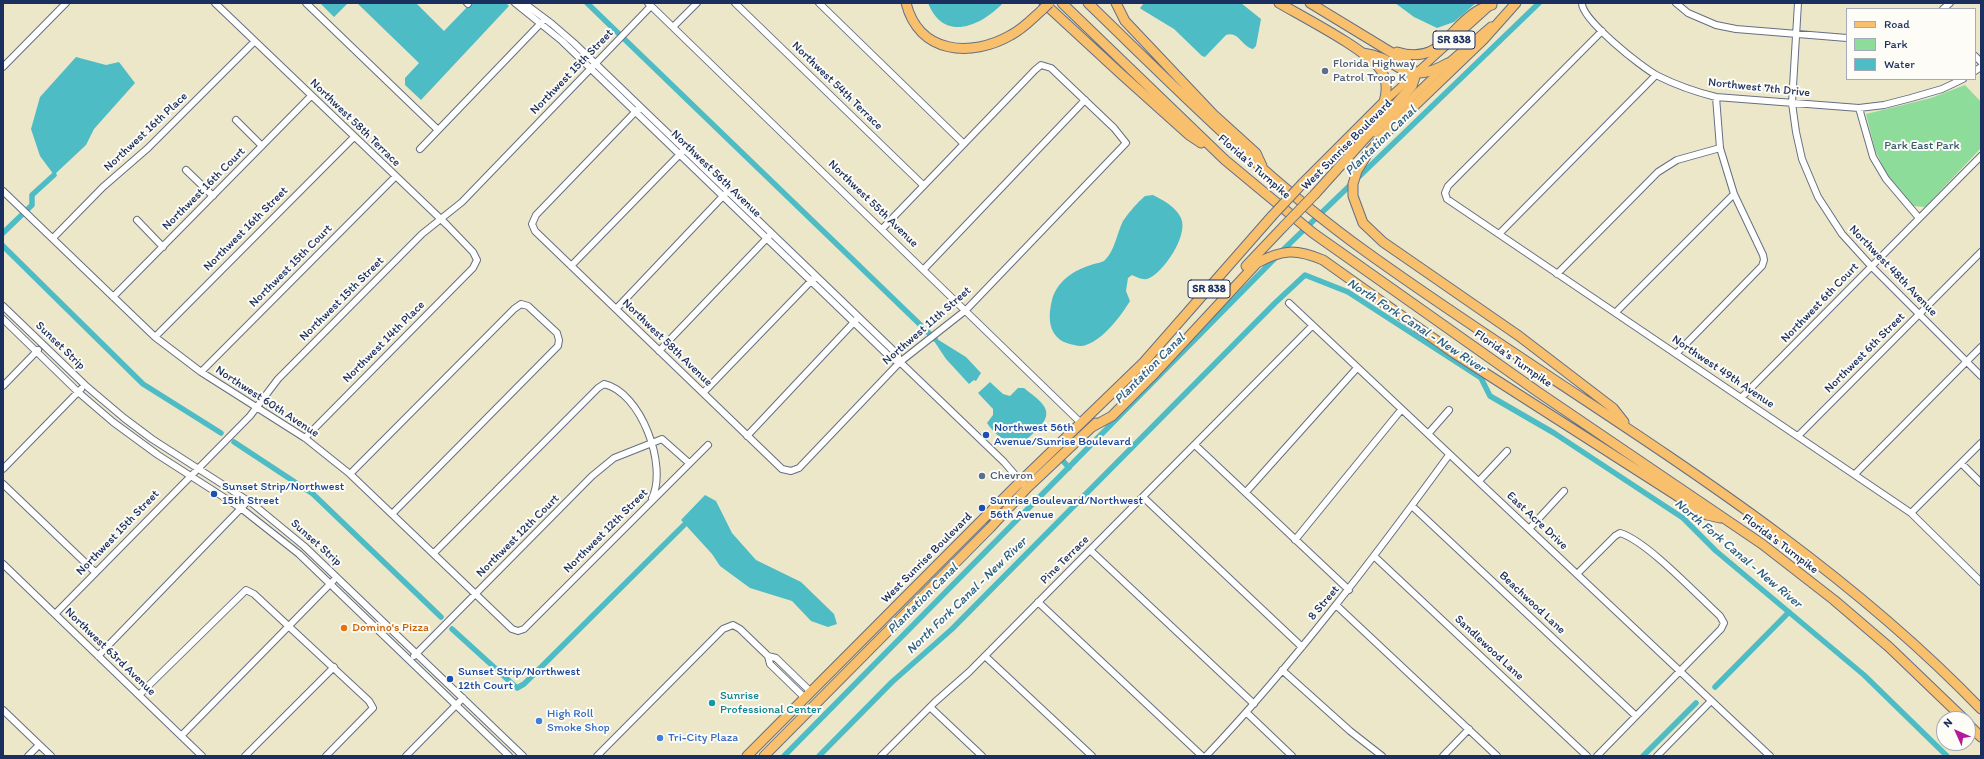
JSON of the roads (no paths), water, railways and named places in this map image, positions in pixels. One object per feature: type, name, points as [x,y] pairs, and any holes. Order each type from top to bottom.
[{"type":"highway","points":[[906,3],[914,22],[925,36],[941,45],[962,50],[987,46],[1011,35],[1043,5]]},
{"type":"highway","points":[[912,3],[918,19],[928,32],[943,41],[963,44],[986,40],[1009,30],[1043,5]]},
{"type":"highway","name":"Florida's Turnpike","points":[[1062,3],[1225,160],[1313,233],[1532,387],[1762,544],[1834,600],[1889,648],[1956,711]]},
{"type":"highway","name":"Florida's Turnpike","points":[[1088,3],[1217,127],[1263,169],[1325,221],[1426,294],[1630,429],[1757,517],[1850,588],[1899,630],[1981,709]]},
{"type":"highway","points":[[1116,3],[1125,21],[1213,114],[1256,153],[1263,169]]},
{"type":"highway","points":[[1279,3],[1363,53],[1378,67],[1385,79],[1386,96],[1384,102]]},
{"type":"highway","points":[[1310,3],[1407,62],[1416,74]]},
{"type":"highway","points":[[1516,3],[1483,40],[1384,135],[1368,153],[1357,171],[1353,184],[1353,196],[1356,208],[1363,223],[1383,242],[1494,318],[1563,369],[1613,408],[1630,429]]},
{"type":"highway","points":[[1387,49],[1408,55],[1426,54],[1438,46],[1477,11],[1493,4]]},
{"type":"highway","points":[[1043,5],[1189,135],[1225,160]]},
{"type":"highway","points":[[1363,53],[1373,54],[1403,70],[1416,74],[1427,74],[1448,63]]},
{"type":"highway","points":[[1344,162],[1412,86],[1416,74]]},
{"type":"highway","name":"West Sunrise Boulevard","points":[[747,756],[850,651],[1161,344],[1272,216],[1384,102]]},
{"type":"highway","name":"West Sunrise Boulevard","points":[[764,756],[1027,488],[1092,427],[1180,339],[1344,162]]},
{"type":"highway","points":[[1092,427],[1112,416],[1150,379],[1250,270],[1266,258],[1278,252],[1291,251],[1306,253],[1322,260],[1454,353],[1707,515],[1725,519]]},
{"type":"highway","points":[[900,619],[909,600],[916,592],[918,584]]},
{"type":"highway","points":[[821,698],[820,689],[847,661],[850,651]]},
{"type":"highway","points":[[756,756],[809,701],[808,695]]},
{"type":"main road","name":"West Sunrise Boulevard","points":[[1344,162],[1448,63],[1516,3]]},
{"type":"main road","name":"West Sunrise Boulevard","points":[[1384,102],[1493,4]]},
{"type":"street","points":[[3,68],[66,3]]},
{"type":"street","name":"Northwest 58th Terrace","points":[[215,3],[440,219],[473,252],[477,260]]},
{"type":"street","points":[[306,3],[438,130]]},
{"type":"street","name":"Northwest 56th Avenue","points":[[515,3],[543,22]]},
{"type":"street","name":"Northwest 56th Avenue","points":[[524,3],[543,22],[593,66],[856,320],[897,354],[900,362],[1027,488]]},
{"type":"street","points":[[673,27],[697,3]]},
{"type":"street","name":"Northwest 54th Terrace","points":[[735,3],[924,185]]},
{"type":"street","points":[[819,3],[964,144]]},
{"type":"street","name":"Northwest 7th Drive","points":[[1582,3],[1582,11],[1637,62],[1656,75],[1700,93],[1716,97],[1860,108],[1884,105],[1911,98],[1942,89],[1961,80]]},
{"type":"street","points":[[1676,3],[1688,13],[1716,25],[1846,38]]},
{"type":"street","name":"Northwest 48th Avenue","points":[[1798,3],[1792,103],[1802,159],[1818,197],[1842,234],[1871,266],[1981,376]]},
{"type":"street","name":"Northwest 55th Avenue","points":[[650,4],[1081,423]]},
{"type":"street","name":"Northwest 15th Street","points":[[54,614],[258,407],[278,380],[422,234],[462,202],[593,66],[650,4]]},
{"type":"street","points":[[420,149],[543,22]]},
{"type":"street","name":"Northwest 49th Avenue","points":[[1602,31],[1448,186],[1445,193],[1447,199],[1742,397],[1911,513],[1981,582]]},
{"type":"street","name":"Northwest 16th Place","points":[[53,238],[108,182],[148,148],[255,41]]},
{"type":"street","points":[[882,229],[1041,65],[1051,68],[1085,100],[924,269]]},
{"type":"street","points":[[1499,234],[1656,75]]},
{"type":"street","name":"Northwest 16th Court","points":[[113,297],[312,96]]},
{"type":"street","points":[[1676,354],[1762,266],[1764,260],[1734,194],[1720,148],[1716,97]]},
{"type":"street","name":"Northwest 11th Street","points":[[791,471],[799,468],[900,362],[966,310],[1126,143],[1114,128],[1085,100]]},
{"type":"street","points":[[1860,108],[1873,157],[1886,179],[1918,218]]},
{"type":"street","name":"Northwest 58th Avenue","points":[[638,109],[536,215],[532,224],[535,231],[747,436],[782,469],[791,471]]},
{"type":"street","points":[[236,120],[262,146]]},
{"type":"street","name":"Northwest 16th Street","points":[[155,337],[354,137]]},
{"type":"street","points":[[1557,274],[1658,172],[1677,160],[1720,148]]},
{"type":"street","points":[[571,266],[682,152]]},
{"type":"street","name":"Northwest 6th Court","points":[[1742,397],[1981,156]]},
{"type":"street","points":[[186,170],[213,196]]},
{"type":"street","name":"Northwest 15th Court","points":[[201,372],[395,177]]},
{"type":"street","name":"Northwest 60th Avenue","points":[[3,191],[155,337],[201,372],[305,438],[350,474],[512,629],[518,631]]},
{"type":"street","points":[[616,309],[725,194]]},
{"type":"street","points":[[1616,312],[1734,194]]},
{"type":"street","points":[[137,220],[163,247]]},
{"type":"street","points":[[659,351],[769,236]]},
{"type":"street","name":"Northwest 6th Street","points":[[1798,436],[1981,252]]},
{"type":"street","name":"Northwest 14th Place","points":[[305,438],[473,268],[477,260]]},
{"type":"street","points":[[703,393],[813,278]]},
{"type":"street","name":"East Acre Drive","points":[[1289,303],[1770,756]]},
{"type":"street","points":[[350,474],[514,309],[521,304],[528,306],[557,333],[560,340],[558,346],[392,514]]},
{"type":"street","name":"Sunset Strip","points":[[3,306],[85,385],[129,422],[248,501],[304,546],[523,756]]},
{"type":"street","name":"Sunset Strip","points":[[3,319],[78,392],[113,422],[158,455],[242,510],[299,554],[410,660],[506,755]]},
{"type":"street","points":[[747,436],[856,320]]},
{"type":"street","name":"Pine Terrace","points":[[881,756],[930,707],[986,656],[1312,326]]},
{"type":"street","points":[[3,386],[43,345]]},
{"type":"street","points":[[1855,474],[1981,347]]},
{"type":"street","points":[[1246,492],[1357,368]]},
{"type":"street","points":[[434,553],[598,388],[604,384],[612,386],[631,403],[644,422],[653,443],[656,471],[654,495],[650,502]]},
{"type":"street","points":[[3,469],[85,385]]},
{"type":"street","points":[[1295,540],[1401,410]]},
{"type":"street","points":[[1428,434],[1449,410]]},
{"type":"street","points":[[653,443],[658,439],[665,440],[689,463]]},
{"type":"street","name":"Northwest 12th Court","points":[[410,660],[603,466],[629,451],[653,443]]},
{"type":"street","points":[[1911,513],[1981,443]]},
{"type":"street","name":"Northwest 12th Street","points":[[518,631],[524,629],[708,445]]},
{"type":"street","points":[[1194,445],[1246,492],[1349,590]]},
{"type":"street","points":[[158,455],[163,446]]},
{"type":"street","points":[[1479,481],[1507,451]]},
{"type":"street","name":"8 Street","points":[[1206,756],[1247,713],[1349,590],[1449,455]]},
{"type":"street","points":[[1961,463],[1981,483]]},
{"type":"street","points":[[3,484],[95,572]]},
{"type":"street","points":[[1528,529],[1564,491]]},
{"type":"street","points":[[1143,497],[1302,647]]},
{"type":"street","points":[[98,656],[242,510],[248,501]]},
{"type":"street","name":"Beachwood Lane","points":[[1412,506],[1636,716]]},
{"type":"street","points":[[1577,574],[1615,536],[1620,533],[1629,536],[1656,557],[1720,616],[1724,623],[1722,629],[1681,672],[1597,756]]},
{"type":"street","points":[[1090,550],[1254,704]]},
{"type":"street","name":"Sandlewood Lane","points":[[1375,556],[1587,756]]},
{"type":"street","name":"Northwest 63rd Avenue","points":[[3,564],[202,756]]},
{"type":"street","points":[[181,736],[337,577]]},
{"type":"street","points":[[139,695],[246,590],[254,594],[290,626],[334,667],[369,702],[373,708],[326,756]]},
{"type":"street","points":[[1038,602],[1202,756]]},
{"type":"street","points":[[1336,605],[1497,756]]},
{"type":"street","points":[[597,756],[723,629],[734,625],[768,656],[776,658],[808,695]]},
{"type":"street","points":[[986,656],[1092,756]]},
{"type":"street","points":[[245,756],[334,667]]},
{"type":"street","points":[[1282,670],[1350,731],[1382,756]]},
{"type":"street","points":[[406,756],[463,698]]},
{"type":"street","points":[[1657,756],[1711,701]]},
{"type":"street","points":[[930,707],[982,756]]},
{"type":"street","points":[[3,710],[51,756]]},
{"type":"street","points":[[1247,713],[1292,756]]},
{"type":"street","points":[[1443,756],[1469,729]]},
{"type":"street","points":[[28,756],[39,745]]},
{"type":"street","points":[[506,755],[513,746]]},
{"type":"water","points":[[320,3],[348,3],[334,17]]},
{"type":"water","points":[[357,3],[416,3],[444,31],[471,3],[506,3],[509,6],[421,100],[405,85],[405,78],[419,63]]},
{"type":"water","points":[[928,3],[1003,3],[994,11],[974,24],[963,27],[953,27],[943,23],[935,15]]},
{"type":"water","points":[[1144,3],[1241,3],[1261,19],[1256,46],[1253,49],[1249,48],[1237,37],[1230,34],[1226,35],[1205,57],[1202,56],[1174,29],[1141,9],[1140,8]]},
{"type":"water","points":[[1395,3],[1476,3],[1454,22],[1437,28],[1414,17]]},
{"type":"water","points":[[76,57],[106,65],[119,62],[135,83],[94,129],[86,145],[54,175],[40,156],[31,129],[40,97]]},
{"type":"water","points":[[1153,195],[1173,207],[1181,218],[1181,234],[1173,253],[1167,262],[1153,276],[1147,279],[1141,279],[1132,275],[1128,278],[1126,291],[1130,301],[1110,328],[1096,340],[1082,346],[1073,345],[1059,339],[1050,324],[1050,312],[1054,293],[1062,282],[1073,273],[1105,260],[1116,241],[1125,218],[1145,196]]},
{"type":"water","points":[[937,339],[966,357],[981,373],[976,381],[974,380],[969,384],[946,359],[934,341]]},
{"type":"water","points":[[990,382],[1003,394],[1010,396],[1018,388],[1024,388],[1036,397],[1044,406],[1046,416],[1044,422],[1024,442],[1018,445],[1008,442],[993,431],[987,423],[993,415],[993,409],[978,393]]},
{"type":"water","points":[[705,495],[716,501],[732,533],[756,560],[801,582],[834,614],[837,624],[828,627],[811,621],[792,601],[750,588],[720,566],[712,554],[681,520]]},
{"type":"waterway","points":[[587,3],[935,339]]},
{"type":"waterway","name":"Plantation Canal","points":[[784,756],[1285,248],[1539,3]]},
{"type":"waterway","points":[[3,233],[32,205],[32,195],[54,175]]},
{"type":"waterway","points":[[3,246],[143,384],[221,433]]},
{"type":"waterway","name":"North Fork Canal - New River","points":[[819,756],[892,682],[952,629],[1275,303],[1305,275],[1348,292],[1481,378],[1490,396],[1554,433],[1683,518],[1716,551],[1864,675],[1947,756]]},
{"type":"waterway","points":[[234,442],[313,494],[441,617]]},
{"type":"waterway","name":"Plantation Canal","points":[[1064,462],[1069,468]]},
{"type":"waterway","points":[[452,629],[517,688],[524,684],[684,525]]},
{"type":"waterway","points":[[1715,687],[1789,612]]},
{"type":"waterway","points":[[1643,756],[1696,703]]},
{"type":"place","name":"Florida Highway Patrol Troop K","points":[[1325,71]]},
{"type":"place","name":"Northwest 56th Avenue/Sunrise Boulevard","points":[[986,435]]},
{"type":"place","name":"Chevron","points":[[982,476]]},
{"type":"place","name":"Sunset Strip/Northwest 15th Street","points":[[214,494]]},
{"type":"place","name":"Sunrise Boulevard/Northwest 56th Avenue","points":[[982,508]]},
{"type":"place","name":"Domino's Pizza","points":[[344,628]]},
{"type":"place","name":"Sunset Strip/Northwest 12th Court","points":[[450,679]]},
{"type":"place","name":"Sunrise Professional Center","points":[[712,703]]},
{"type":"place","name":"High Roll Smoke Shop","points":[[539,721]]},
{"type":"place","name":"Tri-City Plaza","points":[[660,738]]},
{"type":"park label","name":"Park East Park","points":[[1922,146]]}]
